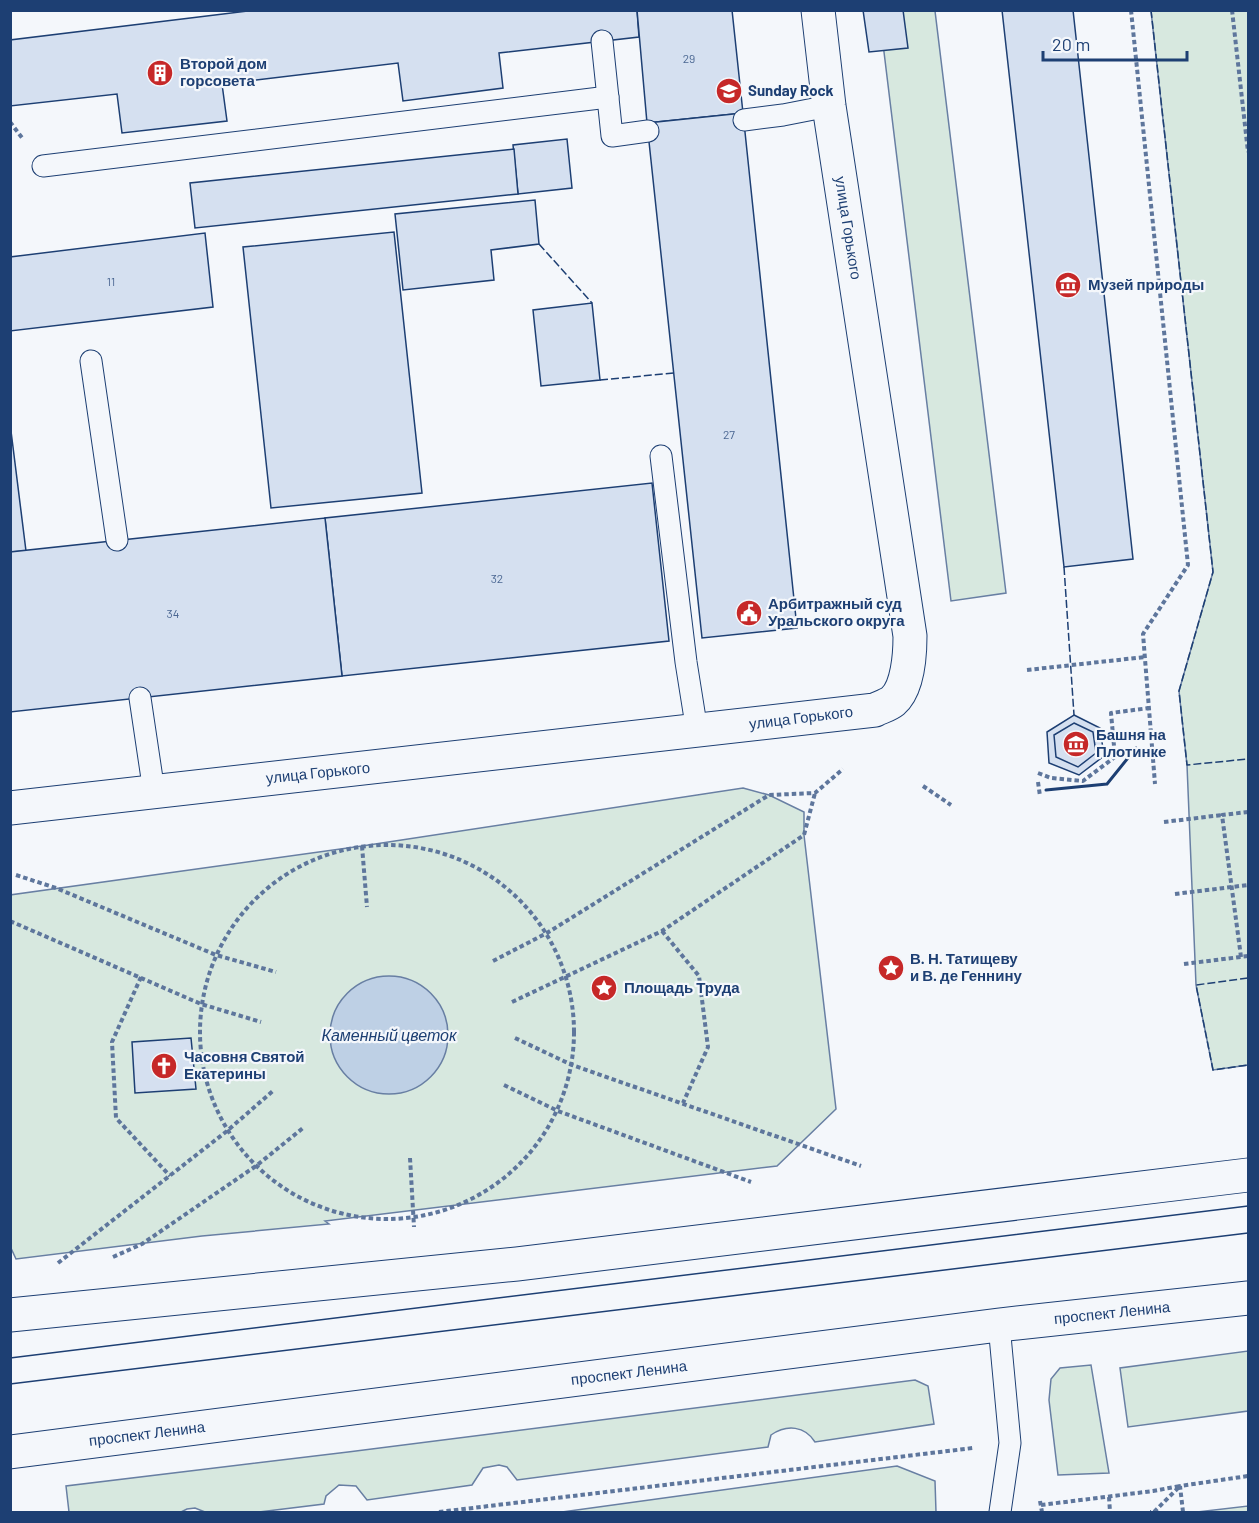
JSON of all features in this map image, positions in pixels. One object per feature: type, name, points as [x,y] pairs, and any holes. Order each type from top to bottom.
[{"type":"main road","name":"улица Горького","points":[[10,808],[875,710],[895,700],[910,660],[910,636],[829,106],[818,10]]},
{"type":"main road","points":[[10,1315],[517,1264],[1248,1175]]},
{"type":"main road","name":"проспект Ленина","points":[[10,1452],[999,1325],[1248,1298]]},
{"type":"lane","points":[[602,41],[612,136],[648,131]]},
{"type":"lane","points":[[43,166],[608,97]]},
{"type":"lane","points":[[744,120],[829,106]]},
{"type":"lane","points":[[91,361],[117,540]]},
{"type":"lane","points":[[661,456],[697,731]]},
{"type":"lane","points":[[140,698],[154,792]]},
{"type":"lane","points":[[999,1325],[1010,1443],[1000,1512]]},
{"type":"path","points":[[1131,10],[1188,565],[1143,634],[1155,784]]},
{"type":"path","points":[[1232,10],[1247,122],[1248,152]]},
{"type":"path","points":[[1027,670],[1144,657]]},
{"type":"path","points":[[1038,773],[1051,778],[1083,781],[1115,757],[1111,713],[1149,708]]},
{"type":"path","points":[[512,1002],[662,931],[804,836],[815,793],[843,769]]},
{"type":"path","points":[[1038,782],[1040,796]]},
{"type":"path","points":[[923,786],[951,805]]},
{"type":"path","points":[[493,962],[547,933],[770,795],[815,793]]},
{"type":"path","points":[[1164,822],[1248,812]]},
{"type":"path","points":[[1222,815],[1241,957]]},
{"type":"path","points":[[362,846],[367,907]]},
{"type":"path","points":[[362,846],[411,846],[465,861],[512,890],[547,933],[567,977],[575,1021],[572,1065],[558,1111],[522,1163],[473,1199],[413,1218],[357,1217],[302,1200],[256,1166],[227,1131],[209,1091],[200,1048],[201,1004],[216,955],[249,904],[297,867],[362,846]]},
{"type":"path","points":[[16,875],[56,888],[216,955],[276,972]]},
{"type":"path","points":[[1175,894],[1248,885]]},
{"type":"path","points":[[10,921],[201,1004],[261,1022]]},
{"type":"path","points":[[662,931],[699,976],[708,1047],[683,1103]]},
{"type":"path","points":[[1184,964],[1248,956]]},
{"type":"path","points":[[141,977],[112,1042],[116,1118],[170,1176]]},
{"type":"path","points":[[515,1038],[572,1065],[861,1166]]},
{"type":"path","points":[[504,1085],[558,1111],[751,1182]]},
{"type":"path","points":[[58,1263],[227,1131],[274,1090]]},
{"type":"path","points":[[113,1257],[142,1244],[256,1166],[303,1128]]},
{"type":"path","points":[[410,1158],[414,1227]]},
{"type":"path","points":[[439,1512],[936,1453]]},
{"type":"path","points":[[1041,1505],[1248,1476]]},
{"type":"path","points":[[1150,1512],[1154,1512],[1180,1486]]},
{"type":"path","points":[[1180,1486],[1183,1512]]},
{"type":"path","points":[[1109,1497],[1110,1512]]},
{"type":"shaded area","points":[[879,11],[935,11],[1006,593],[951,601]]},
{"type":"shaded area","points":[[1151,11],[1248,11],[1248,1065],[1213,1070],[1196,985],[1187,765],[1179,691],[1213,572]]},
{"type":"shaded area","name":"Площадь Труда","points":[[743,788],[769,795],[804,812],[804,835],[836,1109],[777,1166],[325,1221],[329,1224],[202,1236],[16,1259],[10,1246],[10,895],[362,846]]},
{"type":"shaded area","points":[[1248,1351],[1248,1411],[1128,1427],[1120,1368]]},
{"type":"shaded area","points":[[1091,1365],[1109,1473],[1058,1475],[1049,1400],[1051,1379],[1060,1368]]},
{"type":"shaded area","points":[[915,1380],[928,1386],[934,1424],[815,1442],[801,1430],[789,1428],[771,1435],[768,1447],[517,1480],[507,1467],[499,1465],[483,1468],[472,1485],[367,1500],[356,1486],[339,1485],[326,1496],[324,1504],[259,1512],[205,1512],[195,1508],[181,1512],[69,1512],[66,1486]]},
{"type":"shaded area","points":[[897,1466],[935,1481],[936,1512],[562,1512]]},
{"type":"shaded area","points":[[1248,1506],[1248,1512],[1197,1512]]},
{"type":"water","name":"Каменный цветок","points":[[389,976],[411,981],[431,993],[443,1013],[448,1035],[443,1057],[431,1077],[411,1089],[389,1094],[367,1089],[347,1077],[335,1057],[330,1035],[335,1013],[347,993],[367,981]]},
{"type":"building","name":"Второй дом горсовета","points":[[256,10],[637,10],[639,37],[499,53],[503,88],[403,101],[398,63],[222,84],[227,121],[122,133],[117,94],[10,106],[10,40]]},
{"type":"building","points":[[637,10],[732,10],[743,113],[647,123]]},
{"type":"building","points":[[863,10],[903,10],[908,48],[869,52]]},
{"type":"building","name":"Музей природы","points":[[1002,10],[1073,10],[1133,559],[1064,567]]},
{"type":"building","points":[[743,113],[797,628],[702,638],[647,123]]},
{"type":"building","points":[[567,139],[572,188],[518,194],[513,145]]},
{"type":"building","points":[[514,149],[518,194],[195,228],[190,183]]},
{"type":"building","points":[[535,200],[539,244],[491,250],[494,280],[403,290],[395,214]]},
{"type":"building","points":[[394,232],[422,493],[271,508],[243,247]]},
{"type":"building","points":[[205,233],[213,307],[10,331],[10,257]]},
{"type":"building","points":[[592,303],[600,380],[541,386],[533,310]]},
{"type":"building","points":[[10,423],[26,551],[10,552]]},
{"type":"building","points":[[652,483],[669,641],[342,676],[325,518]]},
{"type":"building","points":[[325,518],[342,676],[10,712],[10,552]]},
{"type":"building","points":[[1074,715],[1100,728],[1104,756],[1079,775],[1049,763],[1047,732]]},
{"type":"building","points":[[1074,723],[1093,732],[1096,753],[1078,767],[1056,757],[1054,735]]},
{"type":"building","name":"Часовня Святой Екатерины","points":[[191,1038],[196,1089],[135,1093],[132,1042]]},
{"type":"tram line","points":[[10,1358],[1248,1206]]},
{"type":"tram line","points":[[10,1384],[1248,1233]]},
{"type":"fence","points":[[1151,10],[1213,572],[1179,691],[1187,765],[1248,759]]},
{"type":"fence","points":[[539,244],[592,303]]},
{"type":"fence","points":[[600,380],[674,373]]},
{"type":"fence","points":[[1064,567],[1074,715]]},
{"type":"fence","points":[[1248,978],[1196,985],[1213,1070],[1248,1065]]},
{"type":"wall","points":[[1046,790],[1107,784],[1136,748]]},
{"type":"place","name":"Второй дом горсовета","points":[[160,73]]},
{"type":"place","name":"Sunday Rock","points":[[729,91]]},
{"type":"place","name":"Музей природы","points":[[1068,285]]},
{"type":"place","name":"Арбитражный суд Уральского округа","points":[[749,613]]},
{"type":"place","name":"Башня на Плотинке","points":[[1076,744]]},
{"type":"place","name":"В. Н. Татищеву и В. де Геннину","points":[[891,968]]},
{"type":"place","name":"Площадь Труда","points":[[604,988]]},
{"type":"place","name":"Часовня Святой Екатерины","points":[[164,1066]]}]
